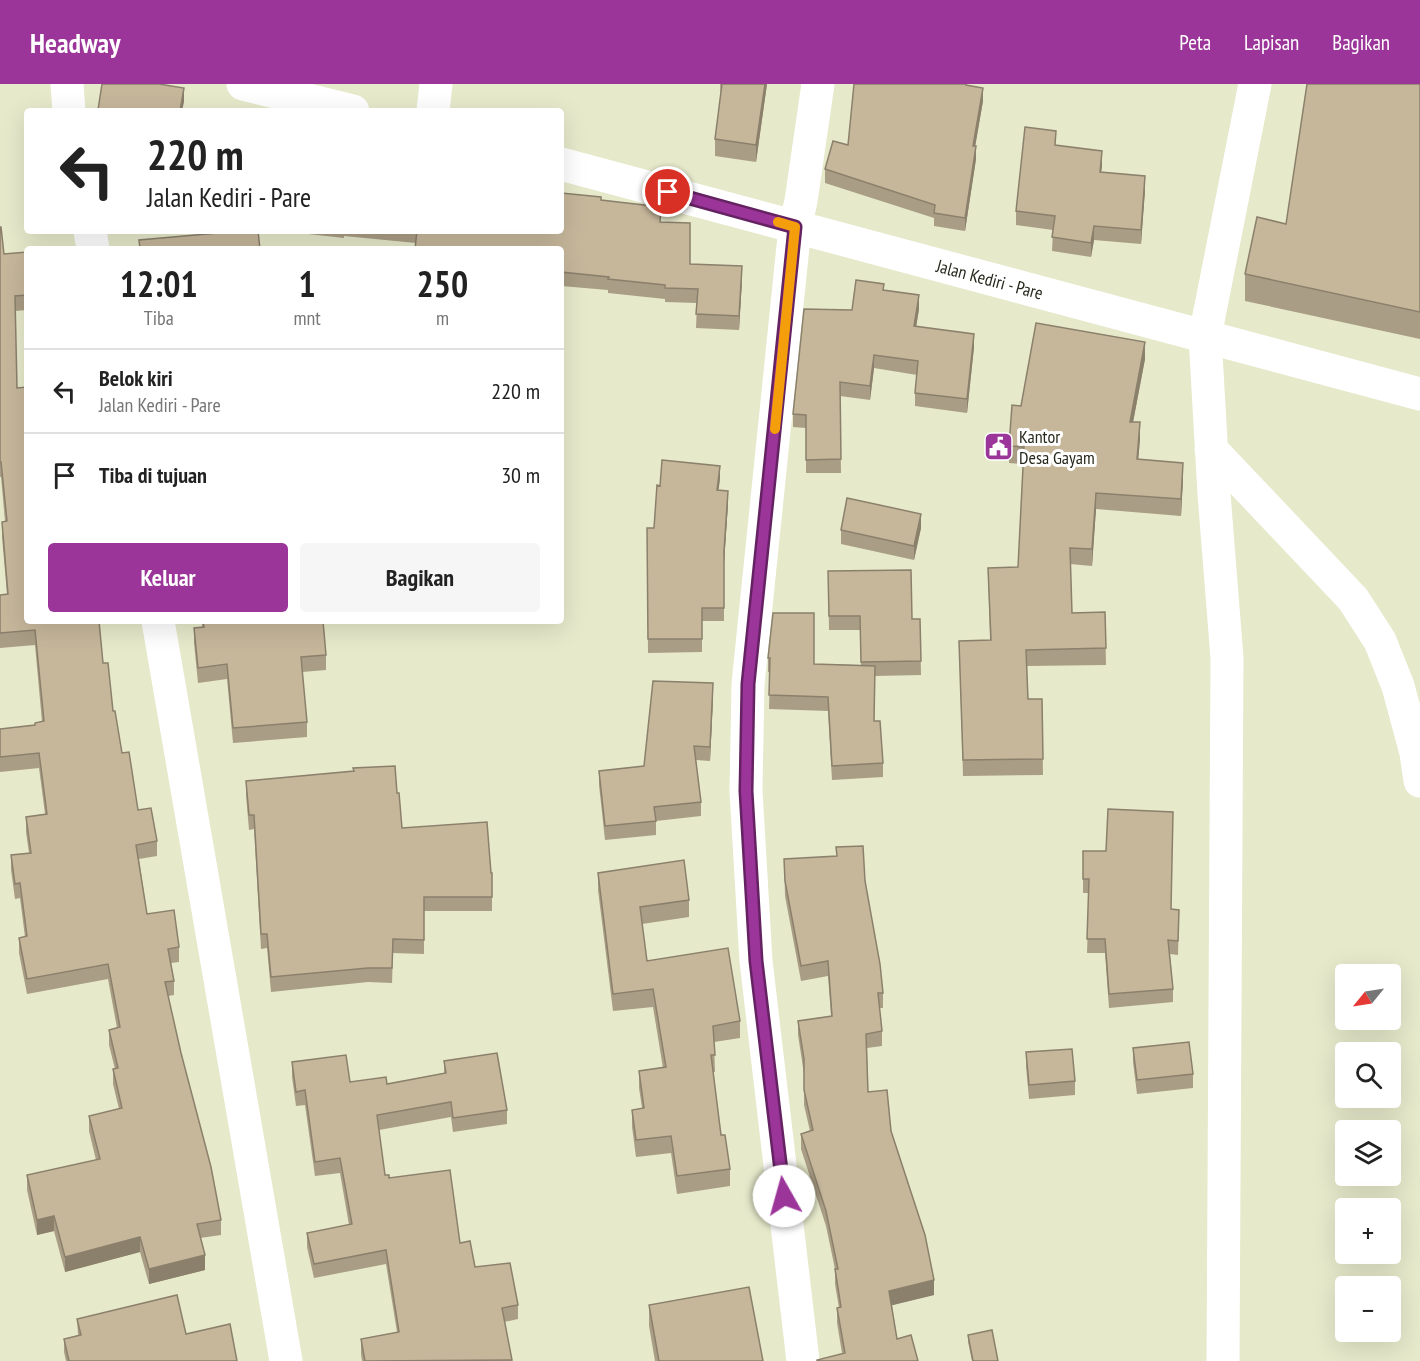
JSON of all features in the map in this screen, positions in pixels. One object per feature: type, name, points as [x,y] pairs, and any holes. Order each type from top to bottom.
[{"type":"street","points":[[67,84],[69,108]]},
{"type":"street","points":[[243,84],[341,108]]},
{"type":"street","points":[[433,108],[436,84]]},
{"type":"street","points":[[803,1361],[756,961],[746,791],[748,684],[795,227],[818,84]]},
{"type":"street","points":[[1223,1361],[1227,658],[1205,336],[1255,84]]},
{"type":"street","name":"Jalan Kediri - Pare","points":[[564,165],[1420,394]]},
{"type":"street","points":[[1211,449],[1353,599],[1380,641],[1398,687],[1416,753],[1420,780]]},
{"type":"street","points":[[159,624],[286,1361]]},
{"type":"building","points":[[102,84],[159,84],[184,88],[181,108],[98,108]]},
{"type":"building","points":[[722,84],[765,84],[756,145],[715,139]]},
{"type":"building","points":[[854,84],[966,84],[983,88],[973,146],[976,146],[965,218],[934,213],[935,205],[825,169],[833,141],[848,145]]},
{"type":"building","points":[[1307,84],[1420,84],[1420,312],[1245,274],[1257,217],[1286,224]]},
{"type":"building","points":[[1025,127],[1056,131],[1055,145],[1102,151],[1100,172],[1145,176],[1141,230],[1094,226],[1091,243],[1052,237],[1055,216],[1016,211]]},
{"type":"building","points":[[564,193],[661,207],[660,222],[690,223],[690,264],[742,266],[739,316],[696,314],[698,289],[665,288],[665,285],[564,272],[564,246],[415,246],[417,234],[564,234]]},
{"type":"building","points":[[1,227],[4,254],[24,252],[24,295],[15,296],[17,388],[24,387],[24,624],[99,624],[103,663],[108,663],[113,711],[115,711],[122,753],[129,752],[138,810],[151,808],[157,841],[136,845],[147,914],[174,910],[179,947],[168,949],[174,981],[165,982],[211,1167],[221,1220],[197,1224],[205,1255],[149,1269],[140,1237],[65,1257],[54,1216],[37,1220],[27,1175],[100,1159],[89,1116],[122,1108],[113,1069],[118,1068],[109,1030],[120,1027],[108,964],[27,979],[19,938],[27,936],[20,883],[15,884],[11,855],[31,853],[26,817],[47,814],[39,753],[0,757],[0,729],[35,725],[35,723],[44,721],[35,630],[0,633],[0,595],[8,594],[2,522],[7,521],[0,462]]},
{"type":"building","points":[[207,234],[258,234],[260,246],[140,246],[139,240]]},
{"type":"building","points":[[856,280],[884,284],[883,290],[919,295],[914,326],[974,334],[967,399],[915,393],[918,361],[874,355],[870,386],[840,382],[841,459],[806,460],[806,415],[793,414],[804,309],[852,310]]},
{"type":"building","points":[[1036,323],[1145,342],[1130,422],[1140,422],[1137,459],[1183,463],[1181,499],[1096,493],[1092,549],[1070,548],[1072,613],[1105,612],[1106,648],[1026,650],[1028,699],[1042,699],[1043,759],[963,760],[959,641],[991,640],[988,568],[1018,567],[1024,447],[1009,446],[1012,405],[1021,406]]},
{"type":"building","points":[[662,460],[720,466],[717,490],[728,491],[724,551],[724,608],[702,608],[702,639],[648,639],[647,528],[654,528],[657,485],[660,486]]},
{"type":"building","points":[[847,498],[921,514],[914,546],[841,530]]},
{"type":"building","points":[[911,570],[912,619],[920,619],[921,661],[861,662],[860,616],[829,616],[828,571]]},
{"type":"building","points":[[773,613],[814,613],[814,664],[875,666],[874,721],[880,721],[883,763],[832,766],[828,697],[769,695],[770,658],[768,658]]},
{"type":"building","points":[[204,624],[323,624],[326,655],[301,657],[307,722],[233,728],[227,664],[198,668],[194,628],[204,627]]},
{"type":"building","points":[[653,681],[713,683],[710,747],[694,746],[701,802],[654,807],[656,821],[605,826],[599,771],[644,766]]},
{"type":"building","points":[[395,766],[402,828],[487,822],[492,897],[424,897],[424,940],[393,939],[392,968],[271,977],[267,934],[261,934],[254,815],[249,815],[246,781],[354,771],[353,768]]},
{"type":"building","points":[[1108,809],[1173,812],[1171,909],[1179,910],[1178,941],[1168,940],[1173,989],[1109,994],[1105,939],[1087,939],[1089,879],[1083,879],[1083,851],[1106,851]]},
{"type":"building","points":[[863,846],[865,881],[883,993],[878,993],[882,1031],[866,1034],[868,1092],[887,1090],[891,1131],[925,1235],[934,1280],[889,1291],[897,1339],[911,1335],[918,1361],[817,1361],[845,1353],[837,1308],[841,1307],[835,1269],[838,1269],[826,1211],[801,1134],[813,1130],[804,1090],[804,1059],[798,1021],[832,1016],[828,961],[801,966],[785,881],[784,859],[837,856],[836,847]]},
{"type":"building","points":[[684,860],[689,900],[640,907],[647,961],[728,948],[740,1021],[713,1026],[715,1055],[711,1055],[721,1135],[725,1135],[730,1169],[677,1176],[671,1136],[636,1140],[632,1110],[644,1108],[639,1071],[666,1067],[653,989],[613,994],[598,873]]},
{"type":"building","points":[[1189,1042],[1193,1074],[1137,1080],[1133,1048]]},
{"type":"building","points":[[1072,1049],[1075,1081],[1029,1085],[1026,1052]]},
{"type":"building","points":[[497,1053],[507,1110],[453,1118],[451,1102],[377,1115],[385,1175],[389,1175],[389,1178],[450,1170],[460,1243],[470,1241],[475,1267],[510,1263],[518,1305],[502,1308],[512,1360],[365,1361],[361,1339],[399,1332],[386,1250],[314,1264],[307,1233],[352,1224],[340,1158],[315,1162],[305,1090],[296,1092],[292,1062],[346,1055],[350,1082],[386,1077],[387,1084],[446,1073],[444,1061]]},
{"type":"building","points":[[749,1287],[763,1361],[659,1361],[649,1305]]},
{"type":"building","points":[[177,1295],[186,1334],[230,1324],[237,1361],[69,1361],[64,1339],[81,1335],[77,1319]]},
{"type":"building","points":[[992,1330],[998,1361],[973,1361],[968,1335]]},
{"type":"slow traffic","points":[[775,429],[795,227],[778,222]]},
{"type":"place","name":"Kantor Desa Gayam","points":[[998,446]]},
{"type":"route","points":[[668,192],[795,227],[748,684],[746,791],[756,961],[784,1196]]}]
